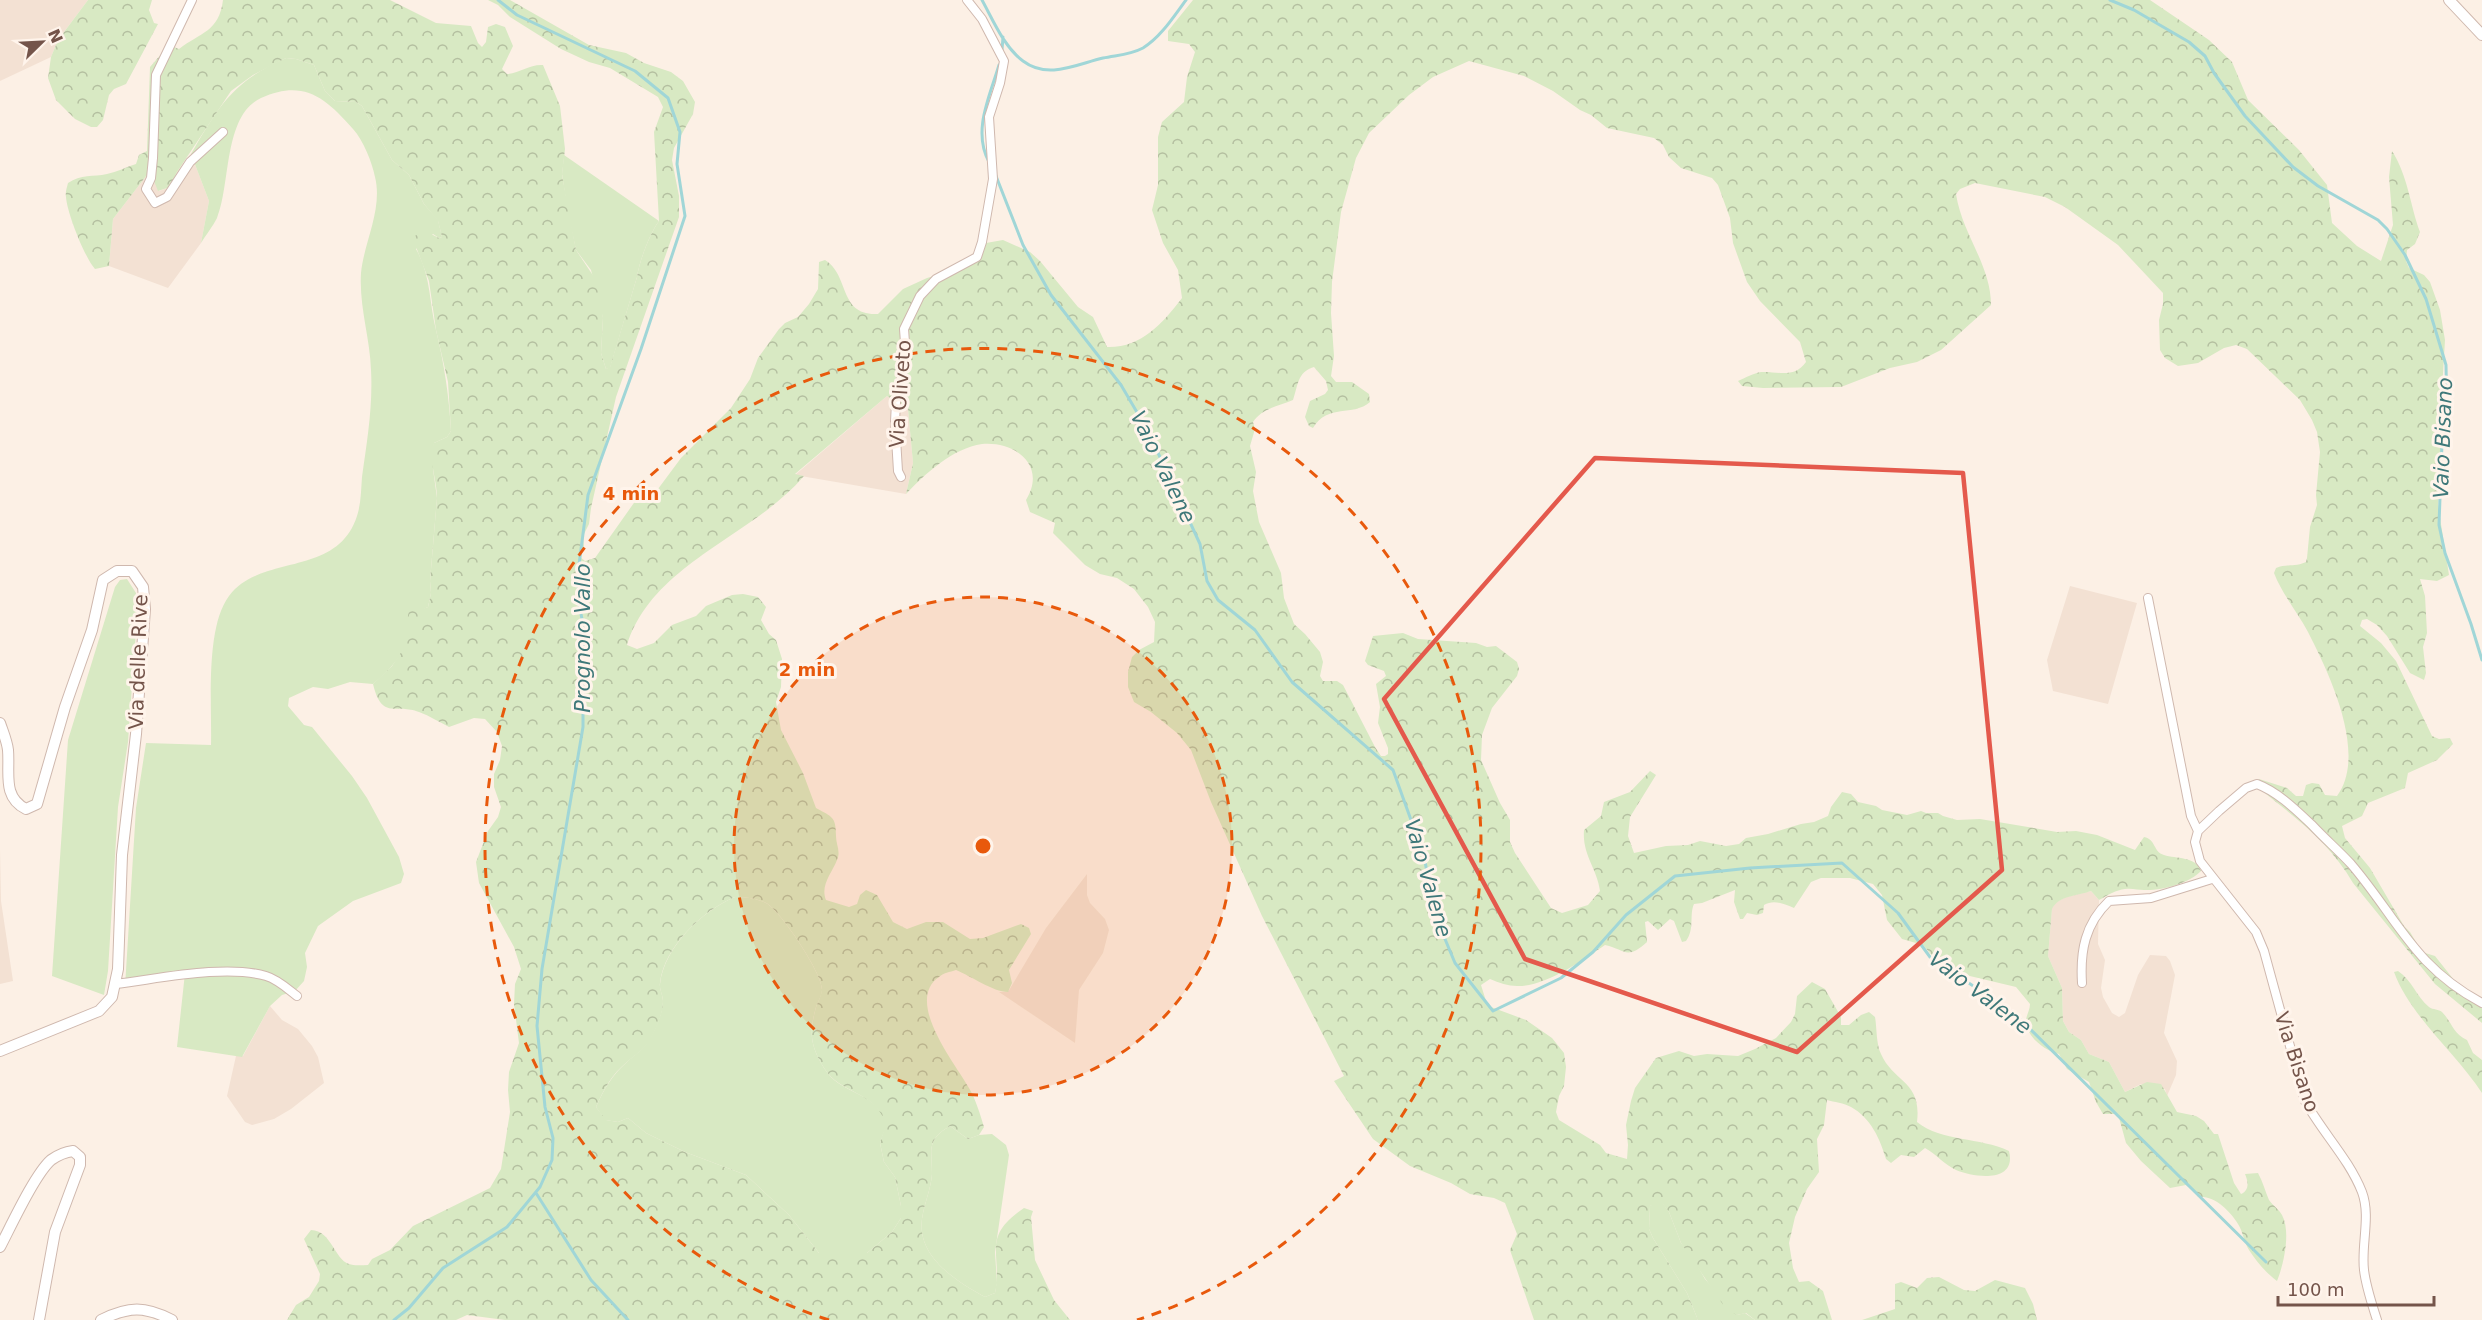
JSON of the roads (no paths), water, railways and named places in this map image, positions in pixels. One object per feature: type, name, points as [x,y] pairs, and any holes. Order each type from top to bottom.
[{"type":"street","points":[[192,0],[156,75],[153,158],[146,189],[155,203],[167,197],[190,162],[224,132]]},
{"type":"street","name":"Via Oliveto","points":[[901,477],[898,471],[895,422],[896,402],[906,356],[904,328],[920,296],[936,279],[976,257],[982,242],[993,179],[989,117],[1004,62],[982,19],[968,0]]},
{"type":"street","points":[[2449,0],[2482,35]]},
{"type":"street","name":"Via delle Rive","points":[[0,723],[8,747],[10,794],[16,804],[26,808],[37,804],[65,707],[92,630],[103,580],[117,570],[132,571],[143,587],[145,609],[136,734],[122,855],[118,969],[112,997],[99,1011],[0,1051]]},
{"type":"street","name":"Via Bisano","points":[[2148,598],[2191,816],[2198,831],[2195,842],[2200,861],[2256,932],[2264,951],[2305,1101],[2317,1124],[2353,1174],[2362,1194],[2366,1214],[2363,1236],[2364,1271],[2377,1320]]},
{"type":"street","points":[[2198,831],[2246,788],[2257,784],[2269,788],[2297,811],[2351,864],[2405,939],[2427,964],[2462,992],[2482,1003]]},
{"type":"street","points":[[2082,983],[2082,946],[2097,912],[2109,901],[2151,898],[2212,879]]},
{"type":"street","points":[[115,984],[196,974],[244,971],[269,976],[297,996]]},
{"type":"street","points":[[0,1247],[39,1176],[51,1161],[64,1152],[73,1151],[80,1158],[80,1165],[55,1232],[39,1320]]},
{"type":"street","points":[[100,1320],[134,1309],[152,1309],[172,1320]]},
{"type":"waterway","name":"Prognolo Vallo","points":[[394,1320],[409,1308],[443,1268],[507,1227],[540,1187],[552,1160],[553,1138],[545,1107],[537,1026],[542,969],[583,727],[583,624],[578,599],[579,565],[588,495],[641,349],[685,216],[677,164],[680,132],[668,98],[635,71],[517,15],[498,0]]},
{"type":"waterway","name":"Vaio Bisano","points":[[982,0],[999,33],[1016,55],[1033,67],[1052,70],[1073,67],[1143,48],[1161,32],[1186,0]]},
{"type":"waterway","name":"Vaio Bisano","points":[[2110,0],[2134,10],[2189,42],[2205,56],[2214,73],[2245,116],[2293,167],[2318,186],[2378,220],[2405,255],[2426,299],[2446,365],[2447,420],[2442,443],[2439,525],[2445,553],[2482,660]]},
{"type":"waterway","name":"Vaio Valene","points":[[1002,50],[1003,37]]},
{"type":"waterway","name":"Vaio Valene","points":[[989,162],[984,150],[982,126],[987,101],[999,65]]},
{"type":"waterway","name":"Vaio Valene","points":[[996,176],[1023,245],[1051,295],[1121,385],[1148,431],[1200,544],[1207,581],[1218,600],[1255,630],[1292,682],[1393,770],[1424,856],[1435,915],[1455,963],[1493,1011],[1561,978],[1593,952],[1626,915],[1675,876],[1750,868],[1842,863],[1898,913],[1930,957],[2015,1014],[2266,1262]]},
{"type":"waterway","points":[[536,1193],[591,1280],[628,1320]]}]
